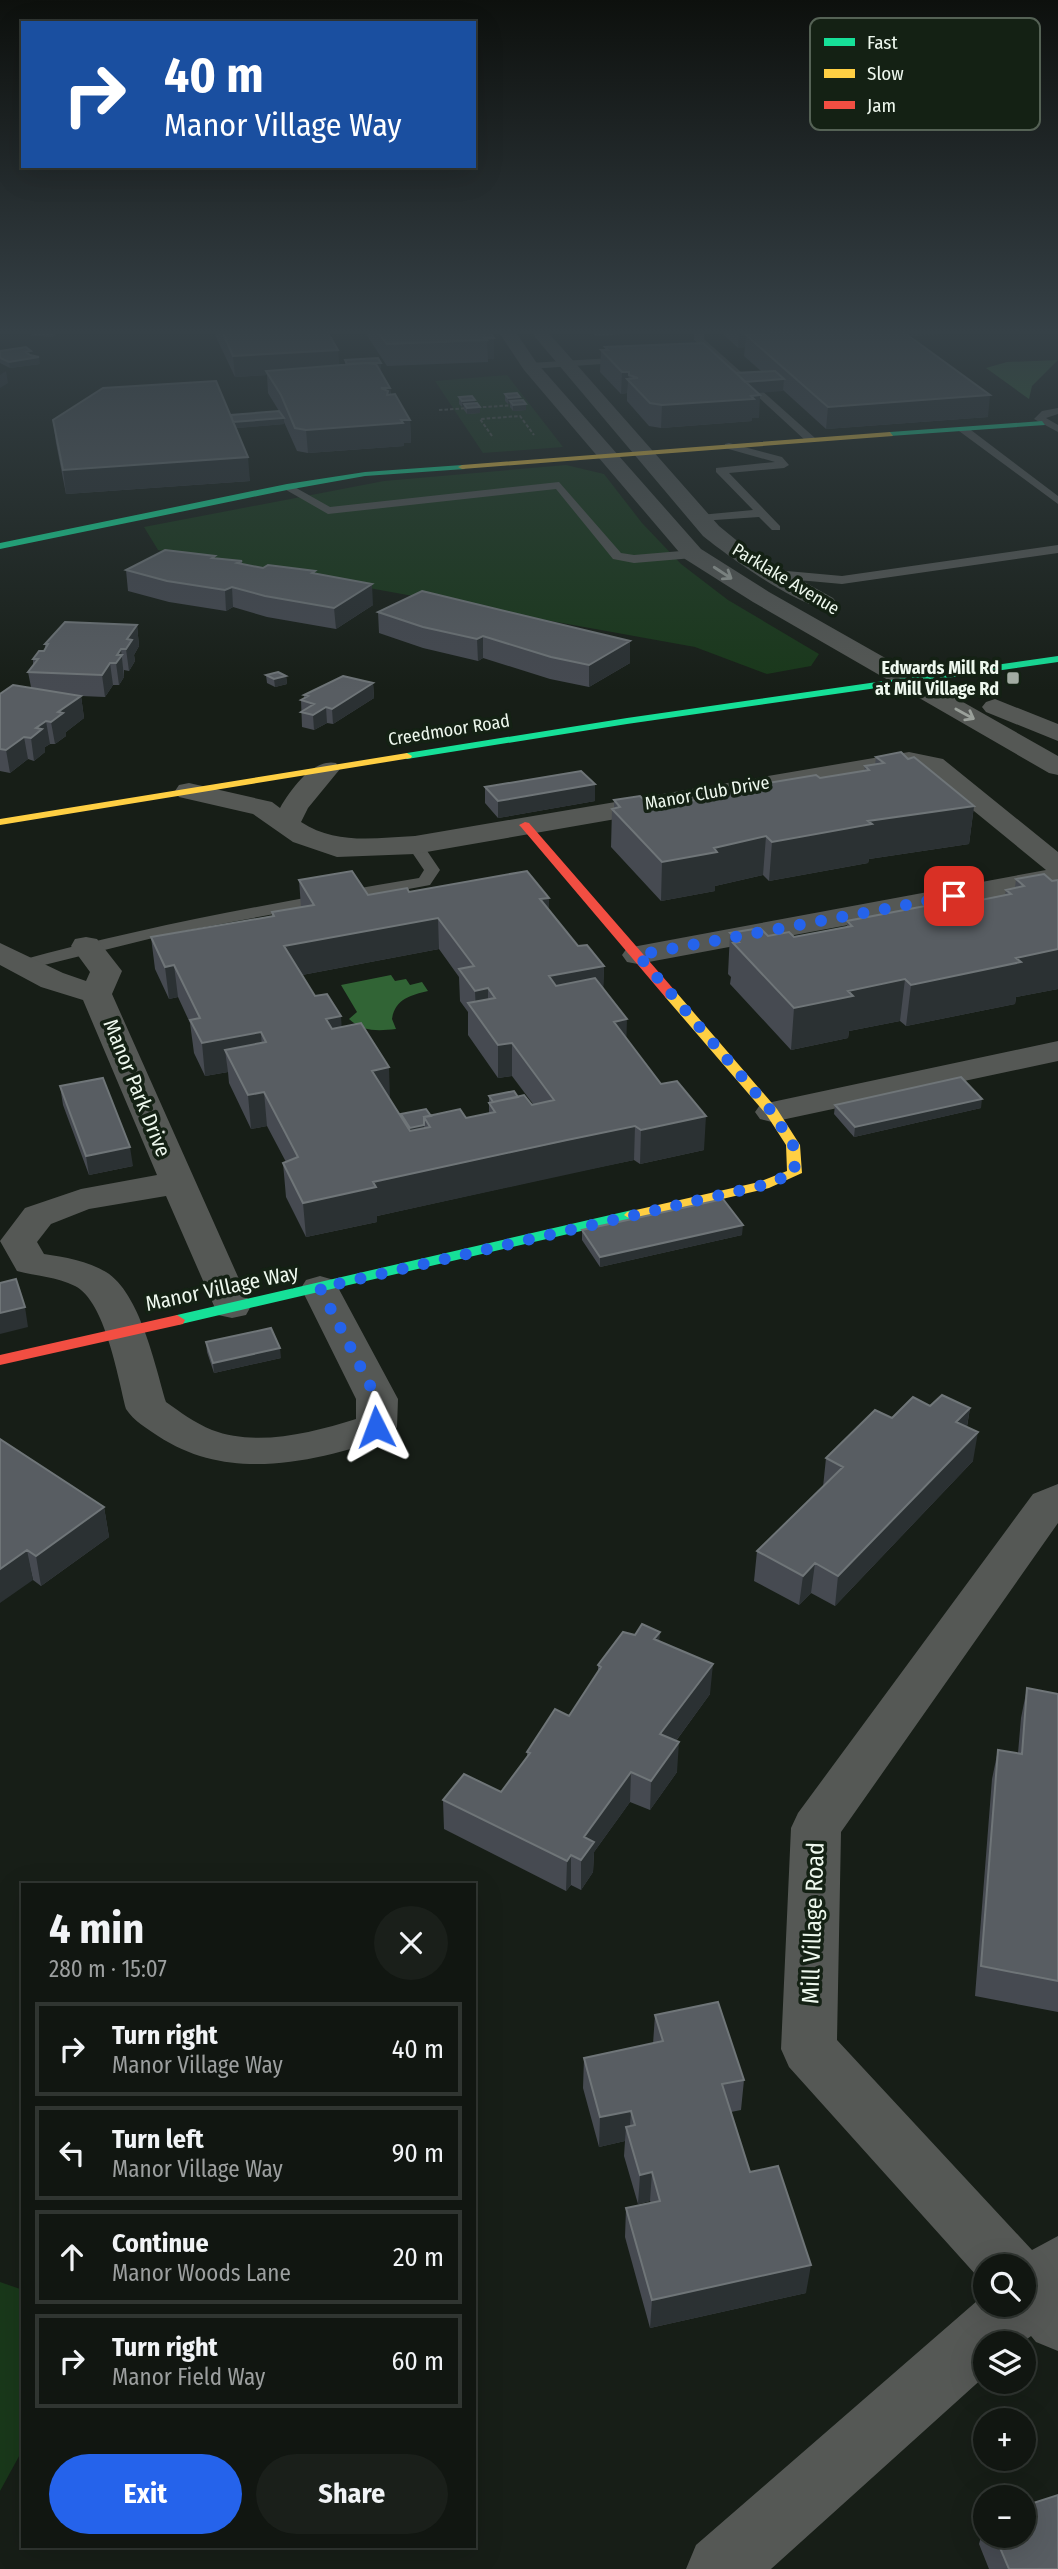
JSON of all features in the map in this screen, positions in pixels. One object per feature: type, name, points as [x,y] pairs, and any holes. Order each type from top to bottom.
[{"type":"street","name":"Parklake Avenue","points":[[606,451],[693,554],[905,680]]},
{"type":"street","points":[[0,546],[287,486],[365,474],[658,451]]},
{"type":"street","name":"Parklake Avenue","points":[[642,452],[700,518],[744,558],[846,615]]},
{"type":"street","points":[[913,654],[989,704],[1058,733]]},
{"type":"street","name":"Creedmoor Road","points":[[0,822],[327,769],[1058,659]]},
{"type":"street","points":[[905,680],[1058,767]]},
{"type":"street","name":"Manor Club Drive","points":[[189,791],[262,808],[287,822],[303,836],[337,848],[415,845],[909,760],[934,765],[1058,866]]},
{"type":"street","points":[[287,822],[295,805],[327,769]]},
{"type":"street","points":[[525,825],[772,1112],[1058,1051]]},
{"type":"street","points":[[638,955],[1058,877]]},
{"type":"street","name":"Manor Park Drive","points":[[86,946],[106,971],[96,994]]},
{"type":"street","name":"Manor Park Drive","points":[[8,962],[96,994],[106,1011],[176,1183],[232,1306]]},
{"type":"street","name":"Manor Village Way","points":[[0,1360],[764,1185],[795,1173],[793,1145],[772,1112]]},
{"type":"street","name":"Manor Park Drive","points":[[176,1183],[81,1200],[38,1216],[18,1242],[30,1263],[71,1271],[101,1286],[124,1331],[147,1409],[197,1440],[251,1452],[312,1448],[376,1427],[377,1399],[320,1288]]},
{"type":"street","name":"Mill Village Road","points":[[998,2254],[809,2049],[816,1828],[1048,1505],[1058,1499]]},
{"type":"street","name":"Mill Village Road","points":[[720,2569],[1003,2317]]},
{"type":"lane","points":[[747,451],[778,459],[784,465],[720,470],[776,528]]},
{"type":"lane","points":[[778,459],[784,451]]},
{"type":"lane","points":[[992,451],[1058,501]]},
{"type":"lane","points":[[287,486],[328,511],[559,485],[617,556],[634,559],[693,554]]},
{"type":"lane","points":[[700,518],[761,513]]},
{"type":"lane","points":[[776,574],[842,580],[1058,549]]},
{"type":"lane","points":[[815,597],[842,580]]},
{"type":"lane","points":[[8,962],[267,909],[424,882],[432,870],[415,845]]},
{"type":"lane","points":[[371,911],[376,890]]},
{"type":"lane","points":[[267,909],[300,922]]},
{"type":"shaded area","points":[[482,451],[511,451],[483,453]]},
{"type":"shaded area","points":[[566,465],[604,474],[642,523],[681,564],[728,600],[819,654],[811,666],[767,674],[695,647],[158,550],[144,527],[384,481]]},
{"type":"shaded area","points":[[391,975],[395,981],[406,979],[410,985],[422,982],[428,991],[400,1002],[392,1019],[396,1029],[371,1030],[349,1019],[357,1012],[341,985]]},
{"type":"shaded area","points":[[0,2282],[21,2289],[21,2453],[0,2491]]},
{"type":"building","points":[[59,451],[245,451],[248,457],[63,470]]},
{"type":"building","points":[[165,550],[215,556],[212,558],[242,561],[237,563],[263,568],[268,565],[315,571],[312,573],[372,584],[334,608],[265,596],[232,587],[225,590],[167,581],[126,570]]},
{"type":"building","points":[[422,591],[630,641],[589,665],[551,657],[483,636],[477,639],[423,627],[378,612]]},
{"type":"building","points":[[65,622],[137,625],[127,639],[132,640],[126,649],[121,649],[117,655],[122,655],[116,663],[110,663],[102,675],[28,672],[38,659],[33,659],[39,651],[44,651],[48,644],[45,644]]},
{"type":"building","points":[[278,672],[286,676],[274,679],[266,675]]},
{"type":"building","points":[[343,676],[373,683],[332,709],[326,707],[313,715],[301,712],[314,704],[301,700],[308,696],[304,695]]},
{"type":"building","points":[[13,685],[81,696],[58,712],[63,713],[51,722],[46,721],[36,728],[42,729],[31,738],[24,737],[6,750],[0,749],[0,694]]},
{"type":"building","points":[[901,752],[908,759],[914,757],[974,806],[868,821],[872,824],[772,842],[766,836],[714,848],[717,852],[662,862],[612,809],[620,807],[614,800],[640,796],[647,803],[664,800],[668,804],[724,796],[719,791],[816,775],[820,778],[869,770],[865,766],[884,763],[876,757]]},
{"type":"building","points":[[581,771],[595,784],[498,801],[485,787]]},
{"type":"building","points":[[352,871],[368,895],[407,888],[409,892],[527,871],[549,898],[540,899],[578,946],[587,945],[604,966],[549,976],[556,986],[595,978],[627,1019],[614,1022],[661,1084],[677,1081],[706,1116],[641,1130],[635,1126],[567,1140],[373,1182],[376,1187],[303,1203],[283,1163],[298,1157],[264,1092],[248,1095],[225,1050],[266,1042],[261,1032],[202,1043],[190,1020],[200,1018],[174,965],[165,967],[151,937],[274,916],[272,912],[314,905],[299,880]],"holes":[[[438,918],[474,966],[459,969],[475,991],[488,988],[495,998],[468,1003],[498,1045],[512,1043],[554,1100],[532,1105],[524,1095],[489,1103],[495,1112],[466,1118],[460,1109],[424,1117],[430,1127],[410,1131],[372,1071],[389,1067],[361,1023],[332,1029],[326,1019],[341,1016],[327,994],[315,996],[284,946]]]},
{"type":"building","points":[[1044,874],[1052,881],[1058,880],[1058,949],[1016,958],[1021,962],[911,985],[905,979],[848,991],[853,996],[794,1008],[733,943],[739,942],[730,933],[760,928],[768,936],[789,932],[794,937],[852,926],[847,921],[951,901],[956,905],[1011,894],[1006,890],[1024,886],[1016,879]]},
{"type":"building","points":[[961,1077],[982,1099],[855,1127],[835,1105]]},
{"type":"building","points":[[103,1078],[130,1147],[86,1156],[60,1086]]},
{"type":"building","points":[[514,1091],[518,1097],[493,1102],[489,1096]]},
{"type":"building","points":[[426,1109],[431,1116],[424,1117],[424,1125],[410,1128],[401,1114]]},
{"type":"building","points":[[723,1199],[743,1225],[600,1257],[582,1230]]},
{"type":"building","points":[[16,1279],[25,1307],[0,1313],[0,1283]]},
{"type":"building","points":[[271,1328],[280,1348],[213,1363],[206,1342]]},
{"type":"building","points":[[942,1395],[970,1408],[956,1422],[978,1432],[838,1576],[815,1563],[803,1576],[757,1551],[843,1467],[826,1458],[875,1410],[892,1418],[913,1397],[930,1406]]},
{"type":"building","points":[[0,1439],[104,1507],[36,1556],[27,1550],[0,1569]]},
{"type":"building","points":[[642,1624],[660,1632],[654,1639],[713,1664],[660,1734],[679,1742],[651,1781],[631,1772],[584,1837],[594,1842],[581,1860],[571,1855],[567,1861],[443,1800],[464,1774],[501,1792],[530,1753],[527,1752],[555,1709],[569,1716],[601,1667],[598,1665],[623,1632],[635,1635]]},
{"type":"building","points":[[1027,1688],[1058,1694],[1058,1981],[981,1966],[998,1750],[1022,1754]]},
{"type":"building","points":[[718,2002],[744,2080],[722,2084],[750,2172],[778,2166],[811,2265],[652,2300],[626,2208],[660,2201],[652,2172],[640,2175],[626,2127],[635,2125],[631,2111],[600,2117],[584,2058],[663,2041],[655,2015]]},
{"type":"building","points":[[1058,2495],[1058,2569],[1009,2569],[1000,2548],[1036,2548],[1036,2502]]},
{"type":"traffic: fast","points":[[0,546],[287,487],[365,474],[462,467]]},
{"type":"traffic: fast","points":[[407,756],[627,721],[1058,659]]},
{"type":"traffic: fast","points":[[177,1320],[632,1215]]},
{"type":"traffic: slow","points":[[462,467],[671,451]]},
{"type":"traffic: slow","points":[[0,822],[407,756]]},
{"type":"traffic: slow","points":[[632,1215],[764,1185],[795,1173],[793,1145],[772,1112],[671,995]]},
{"type":"traffic: jam","points":[[525,825],[671,995]]},
{"type":"traffic: jam","points":[[0,1360],[177,1320]]},
{"type":"place","name":"Edwards Mill Rd at Mill Village Rd","points":[[1013,678]]},
{"type":"route","points":[[376,1427],[377,1399],[320,1288],[764,1185],[795,1173],[793,1145],[772,1112],[638,955],[954,896]]}]
